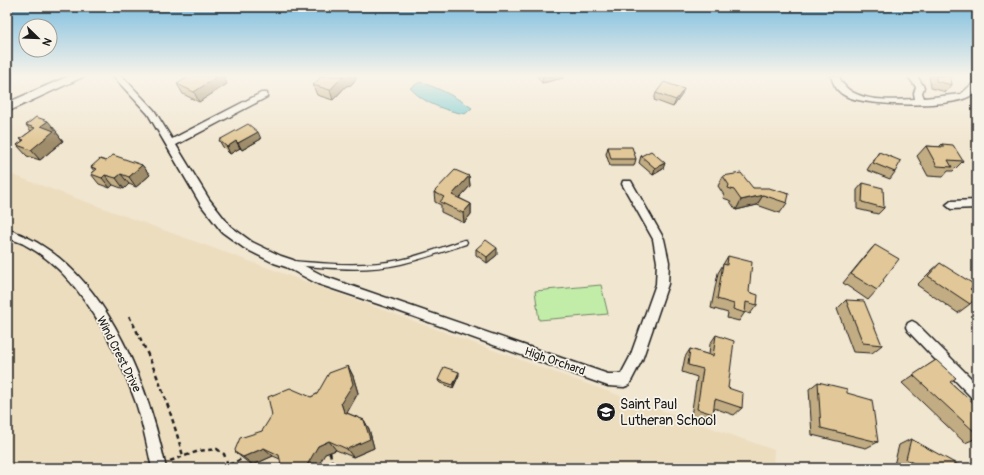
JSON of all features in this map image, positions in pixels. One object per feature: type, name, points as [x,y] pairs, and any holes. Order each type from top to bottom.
[{"type":"main road","points":[[7,108],[29,98]]},
{"type":"street","points":[[138,98],[151,112],[205,202],[226,228],[248,245],[278,260],[289,263]]},
{"type":"street","points":[[170,144],[258,98]]},
{"type":"street","points":[[868,98],[893,102],[920,102],[947,98]]},
{"type":"street","name":"High Orchard","points":[[289,263],[328,284],[387,302],[608,380],[624,381],[636,360],[662,284],[663,262],[658,239],[627,184]]},
{"type":"street","points":[[951,205],[977,204]]},
{"type":"street","name":"Wind Crest Drive","points":[[7,233],[34,244],[51,255],[70,274],[107,326],[140,395],[164,465]]},
{"type":"street","points":[[912,327],[977,393]]},
{"type":"lane","points":[[289,263],[336,266],[371,266],[400,262],[464,242]]},
{"type":"path","points":[[129,316],[152,361],[164,392],[183,456]]},
{"type":"path","points":[[164,465],[183,456],[208,449],[217,449],[224,454],[229,466],[245,458]]},
{"type":"path","points":[[330,452],[333,468]]},
{"type":"shaded area","points":[[7,173],[559,374],[774,450],[773,468],[7,468]]},
{"type":"green space","points":[[601,285],[608,314],[539,320],[535,291]]},
{"type":"water","points":[[422,98],[457,98],[472,108],[465,114],[435,106]]},
{"type":"building","points":[[36,117],[48,121],[41,126],[54,131],[31,150],[17,145],[24,140],[20,139],[35,128],[26,125]]},
{"type":"building","points":[[248,124],[258,132],[238,143],[236,141],[227,147],[219,140]]},
{"type":"building","points":[[942,144],[953,145],[963,161],[948,160],[952,167],[937,166],[926,146],[944,147]]},
{"type":"building","points":[[608,147],[632,147],[636,159],[611,159]]},
{"type":"building","points":[[651,151],[665,163],[655,168],[641,156]]},
{"type":"building","points":[[879,152],[901,161],[895,172],[873,163]]},
{"type":"building","points":[[113,155],[142,165],[129,177],[121,174],[116,178],[105,175],[102,178],[91,174],[97,169],[91,167],[100,159],[106,161]]},
{"type":"building","points":[[455,170],[469,176],[452,195],[471,204],[463,213],[440,202],[444,197],[434,192]]},
{"type":"building","points":[[741,173],[753,188],[769,188],[789,194],[787,203],[763,195],[741,200],[734,190],[728,188],[729,185],[723,176]]},
{"type":"building","points":[[863,183],[883,188],[884,208],[862,202]]},
{"type":"building","points":[[486,240],[497,248],[487,257],[476,249]]},
{"type":"building","points":[[875,245],[899,259],[877,290],[851,274]]},
{"type":"building","points":[[728,256],[752,262],[749,292],[758,295],[757,305],[746,302],[745,313],[733,309],[734,304],[717,299],[723,264],[727,265]]},
{"type":"building","points":[[940,263],[975,285],[970,289],[977,294],[977,296],[970,304],[928,276]]},
{"type":"building","points":[[846,300],[864,301],[882,345],[863,343]]},
{"type":"building","points":[[716,335],[734,341],[728,388],[743,393],[742,408],[715,399],[713,414],[697,409],[703,369],[688,365],[690,349],[713,356]]},
{"type":"building","points":[[936,360],[956,378],[950,382],[977,406],[977,434],[913,375]]},
{"type":"building","points":[[348,366],[353,384],[341,403],[344,412],[364,420],[370,439],[347,449],[329,441],[318,446],[306,467],[303,468],[282,468],[279,455],[264,448],[243,457],[236,453],[235,450],[240,438],[262,431],[272,415],[268,397],[290,388],[311,397],[317,394],[329,373]]},
{"type":"building","points":[[444,367],[459,372],[453,385],[438,380]]},
{"type":"building","points":[[818,382],[847,389],[847,393],[872,400],[878,442],[821,428]]},
{"type":"building","points":[[911,439],[962,468],[922,468],[906,459]]},
{"type":"place","name":"Saint Paul Lutheran School","points":[[606,412]]}]
